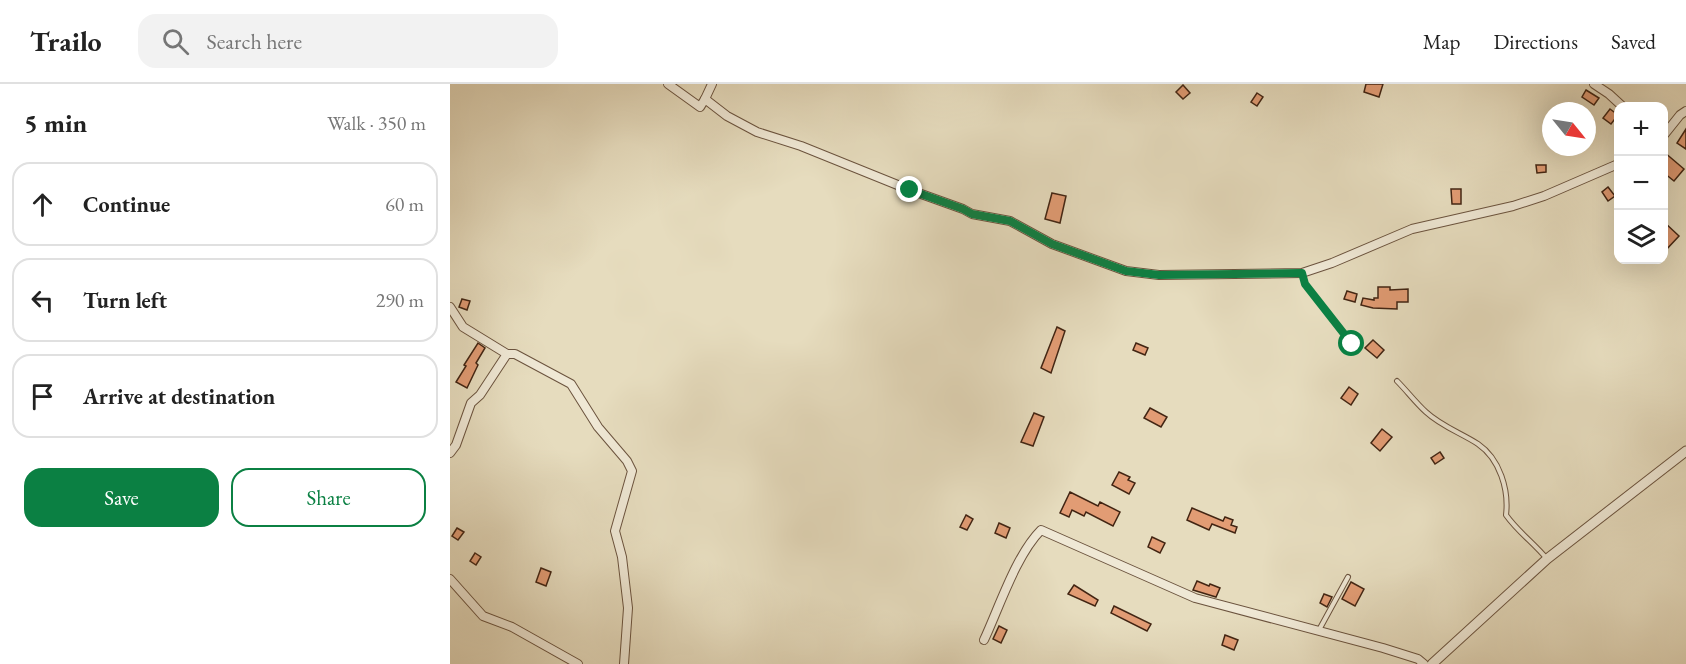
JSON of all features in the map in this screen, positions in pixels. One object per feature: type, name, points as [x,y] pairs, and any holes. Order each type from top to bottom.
[{"type":"street","points":[[668,84],[699,107],[712,84]]},
{"type":"street","points":[[1594,84],[1617,102]]},
{"type":"street","points":[[705,99],[727,116],[757,132],[801,146],[972,214],[1010,221],[1052,244],[1126,271],[1159,275],[1302,273],[1332,263],[1412,229],[1513,206],[1544,196],[1614,166]]},
{"type":"street","points":[[1668,131],[1686,111]]},
{"type":"street","points":[[450,307],[463,327],[507,354],[514,354],[571,384],[598,427],[627,461],[632,471],[615,531],[622,556],[628,608],[624,664]]},
{"type":"street","points":[[450,453],[456,445],[471,403],[480,395],[507,354]]},
{"type":"street","points":[[1432,664],[1547,560],[1686,451]]},
{"type":"street","points":[[984,640],[1019,563],[1032,538],[1041,530],[1196,598],[1418,659],[1424,664]]},
{"type":"street","points":[[450,579],[483,616],[512,627],[578,664]]},
{"type":"lane","points":[[1302,273],[1305,284],[1352,344]]},
{"type":"lane","points":[[1397,381],[1426,413],[1452,431],[1479,445],[1495,462],[1508,501],[1506,515],[1515,528],[1540,550],[1547,560]]},
{"type":"lane","points":[[1319,631],[1348,577]]},
{"type":"building","points":[[1366,84],[1383,84],[1379,97],[1364,92]]},
{"type":"building","points":[[1183,85],[1190,93],[1183,99],[1176,92]]},
{"type":"building","points":[[1586,90],[1599,98],[1596,102],[1590,102],[1582,97]]},
{"type":"building","points":[[1257,93],[1263,97],[1257,106],[1251,102]]},
{"type":"building","points":[[1610,109],[1614,112],[1614,120],[1611,124],[1603,118]]},
{"type":"building","points":[[1686,129],[1686,149],[1677,143]]},
{"type":"building","points":[[1668,155],[1684,169],[1674,181],[1668,176]]},
{"type":"building","points":[[1536,165],[1546,165],[1546,172],[1537,173]]},
{"type":"building","points":[[1608,187],[1614,197],[1608,201],[1602,192]]},
{"type":"building","points":[[1451,189],[1461,189],[1461,204],[1452,204]]},
{"type":"building","points":[[1052,193],[1066,196],[1060,223],[1045,219]]},
{"type":"building","points":[[1668,226],[1679,236],[1668,248]]},
{"type":"building","points":[[1378,287],[1390,287],[1390,290],[1408,289],[1408,302],[1397,302],[1397,309],[1361,305],[1363,298],[1374,300],[1378,298]]},
{"type":"building","points":[[1347,291],[1357,294],[1355,302],[1344,299]]},
{"type":"building","points":[[462,299],[470,301],[467,310],[459,307]]},
{"type":"building","points":[[1057,327],[1065,331],[1051,373],[1041,368]]},
{"type":"building","points":[[1373,340],[1384,350],[1377,358],[1365,348]]},
{"type":"building","points":[[478,343],[485,348],[476,363],[478,365],[467,388],[456,382]]},
{"type":"building","points":[[1136,343],[1148,348],[1145,355],[1133,350]]},
{"type":"building","points":[[1349,387],[1358,394],[1351,405],[1341,398]]},
{"type":"building","points":[[1150,408],[1167,417],[1161,427],[1144,418]]},
{"type":"building","points":[[1034,413],[1044,417],[1033,446],[1021,442]]},
{"type":"building","points":[[1382,429],[1392,437],[1380,451],[1371,443]]},
{"type":"building","points":[[1440,452],[1444,458],[1435,464],[1431,458]]},
{"type":"building","points":[[1119,472],[1130,477],[1128,480],[1135,483],[1129,494],[1112,485]]},
{"type":"building","points":[[1070,492],[1098,506],[1100,502],[1120,512],[1113,526],[1086,512],[1084,516],[1072,510],[1069,517],[1060,513]]},
{"type":"building","points":[[1192,508],[1223,521],[1225,517],[1233,520],[1231,525],[1237,527],[1235,533],[1212,524],[1209,530],[1187,520]]},
{"type":"building","points":[[966,515],[973,519],[967,530],[960,527]]},
{"type":"building","points":[[999,523],[1010,528],[1006,538],[995,533]]},
{"type":"building","points":[[457,528],[464,532],[458,540],[452,536]]},
{"type":"building","points":[[1152,537],[1165,543],[1160,553],[1148,547]]},
{"type":"building","points":[[475,553],[481,557],[476,565],[470,561]]},
{"type":"building","points":[[541,568],[551,572],[546,586],[536,582]]},
{"type":"building","points":[[1197,581],[1220,588],[1216,597],[1193,590]]},
{"type":"building","points":[[1351,582],[1364,589],[1355,606],[1342,599]]},
{"type":"building","points":[[1074,585],[1098,600],[1095,606],[1068,594]]},
{"type":"building","points":[[1324,594],[1332,597],[1327,607],[1320,603]]},
{"type":"building","points":[[1114,606],[1151,624],[1147,631],[1111,613]]},
{"type":"building","points":[[999,626],[1007,630],[1001,643],[993,639]]},
{"type":"building","points":[[1225,635],[1238,640],[1234,650],[1222,645]]},
{"type":"route","points":[[910,190],[972,214],[1010,221],[1052,244],[1126,271],[1159,275],[1302,273],[1305,284],[1352,344]]}]
